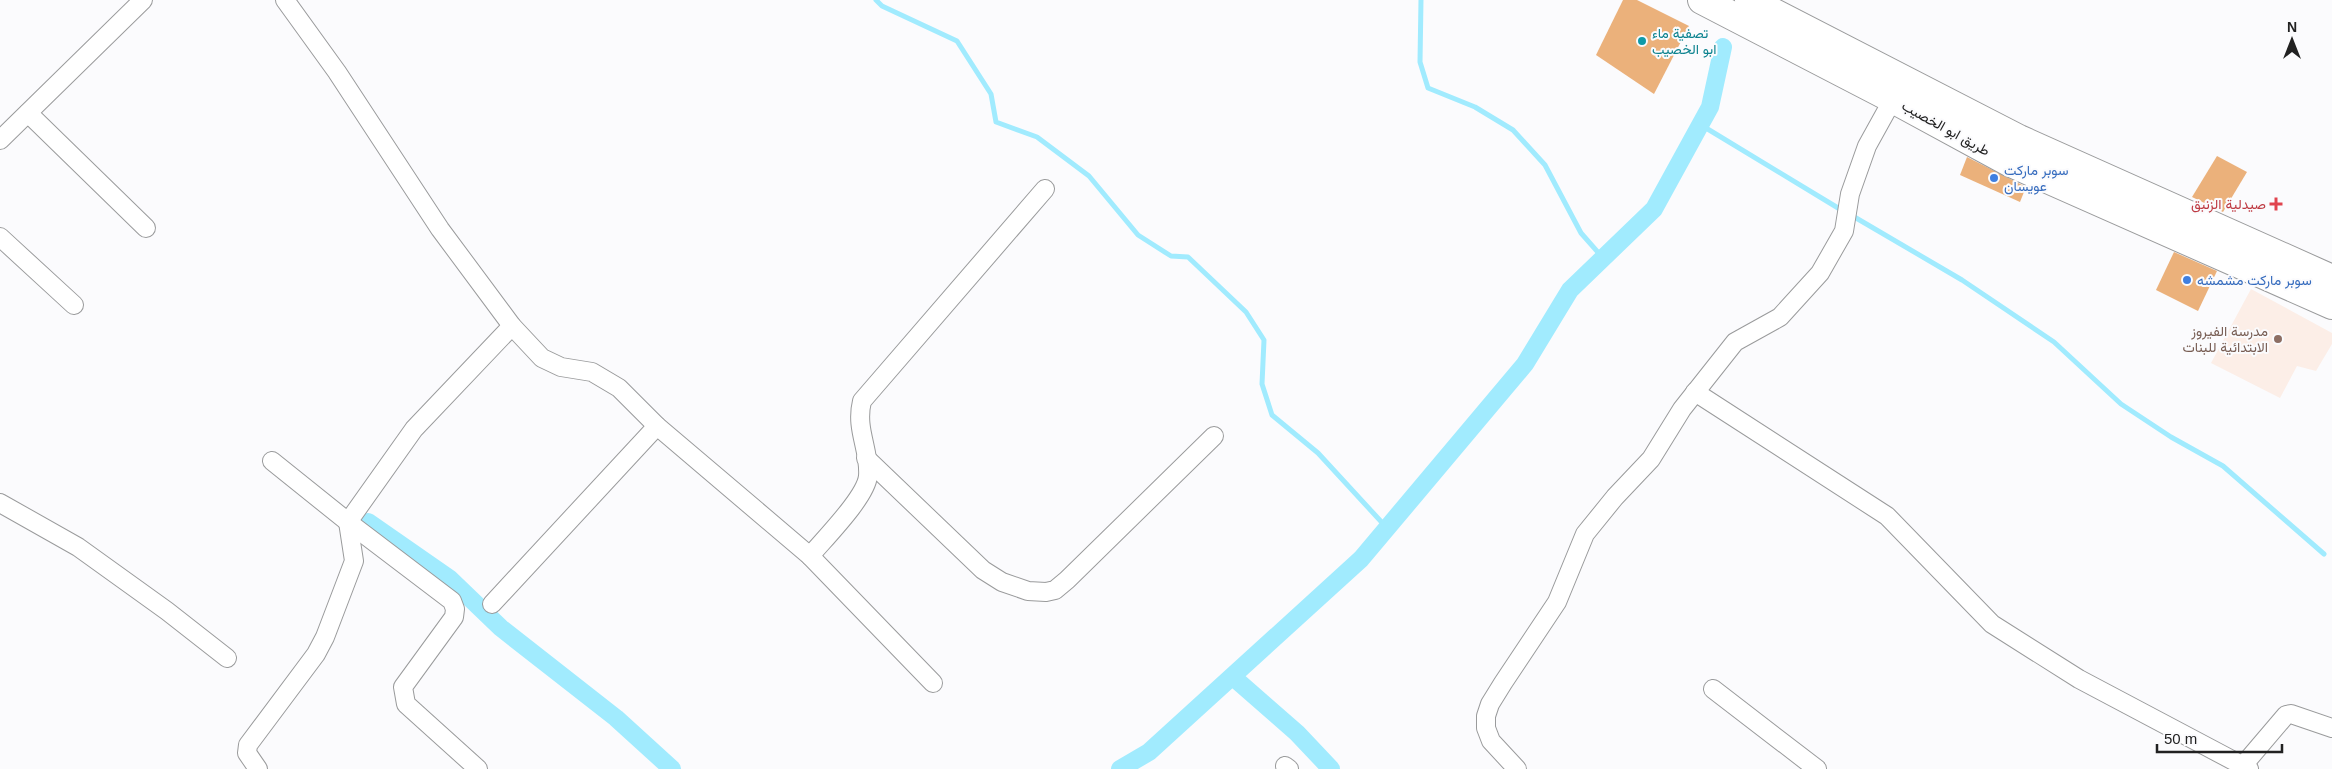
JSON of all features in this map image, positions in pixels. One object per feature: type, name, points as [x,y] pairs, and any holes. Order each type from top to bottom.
[{"type":"main road","name":"طريق ابو الخصيب","points":[[1702,0],[1893,99],[2014,151],[2332,279]]},
{"type":"main road","name":"طريق ابو الخصيب","points":[[1749,0],[2014,151],[2332,304]]},
{"type":"street","points":[[0,140],[143,0]]},
{"type":"street","points":[[285,0],[337,72],[440,229],[512,326],[542,358],[561,367],[592,372],[620,388],[658,426],[810,556],[933,683]]},
{"type":"street","points":[[1517,769],[1491,741],[1486,728],[1486,716],[1490,704],[1557,602],[1585,534],[1615,497],[1651,459],[1682,409],[1735,342],[1780,317],[1820,273],[1844,231],[1850,194],[1867,146],[1893,99]]},
{"type":"street","points":[[28,113],[146,228]]},
{"type":"street","points":[[810,556],[865,490],[868,475],[859,429],[862,401],[1045,189]]},
{"type":"street","points":[[0,237],[74,305]]},
{"type":"street","points":[[258,769],[246,753],[248,745],[316,654],[326,637],[352,569],[354,550],[347,529],[348,522],[414,429],[512,326]]},
{"type":"street","points":[[1695,392],[1887,516],[1992,624],[2079,679],[2244,768],[2286,715],[2292,714],[2332,728]]},
{"type":"street","points":[[492,604],[658,426]]},
{"type":"street","points":[[866,458],[983,570],[1016,588],[1046,592],[1055,590],[1067,580],[1214,436]]},
{"type":"street","points":[[272,460],[348,522],[452,600],[455,609],[454,618],[403,687],[403,696],[406,704],[478,769]]},
{"type":"street","points":[[0,503],[78,547],[167,610],[227,658]]},
{"type":"street","points":[[1713,689],[1817,769]]},
{"type":"shaded area","name":"مدرسة الفيروز الابتدائية للبنات","points":[[2251,289],[2332,333],[2332,344],[2316,371],[2297,366],[2280,398],[2211,363]]},
{"type":"building","name":"تصفية ماء ابو الخصيب","points":[[1623,0],[1637,0],[1689,26],[1654,94],[1596,55]]},
{"type":"building","points":[[2217,156],[2247,172],[2223,212],[2192,197]]},
{"type":"building","name":"سوبر ماركت عويسان","points":[[1967,157],[2026,187],[2020,202],[1960,175]]},
{"type":"building","name":"سوبر ماركت مشمشه","points":[[2174,252],[2217,271],[2198,311],[2156,290]]},
{"type":"waterway","points":[[876,0],[882,6],[957,41],[991,94],[996,122],[1037,137],[1089,176],[1138,235],[1171,256],[1188,257],[1246,312],[1264,340],[1262,384],[1272,415],[1318,453],[1387,528]]},
{"type":"waterway","points":[[1421,0],[1420,62],[1428,88],[1475,107],[1513,130],[1545,165],[1581,233],[1603,258]]},
{"type":"waterway","points":[[1120,769],[1149,752],[1361,559],[1525,364],[1570,290],[1654,209],[1710,107],[1723,47]]},
{"type":"waterway","points":[[1701,125],[1843,211]]},
{"type":"waterway","points":[[1851,215],[1962,280],[2054,342],[2121,404],[2171,437],[2223,466],[2324,554]]},
{"type":"waterway","points":[[368,522],[450,579],[501,628],[616,718],[672,769]]},
{"type":"waterway","points":[[1233,677],[1297,733],[1331,769]]},
{"type":"place","name":"تصفية ماء ابو الخصيب","points":[[1642,41]]},
{"type":"place","name":"سوبر ماركت عويسان","points":[[1994,178]]},
{"type":"place","name":"صيدلية الزنبق","points":[[2276,204]]},
{"type":"place","name":"سوبر ماركت مشمشه","points":[[2187,280]]},
{"type":"place","name":"مدرسة الفيروز الابتدائية للبنات","points":[[2278,339]]}]
